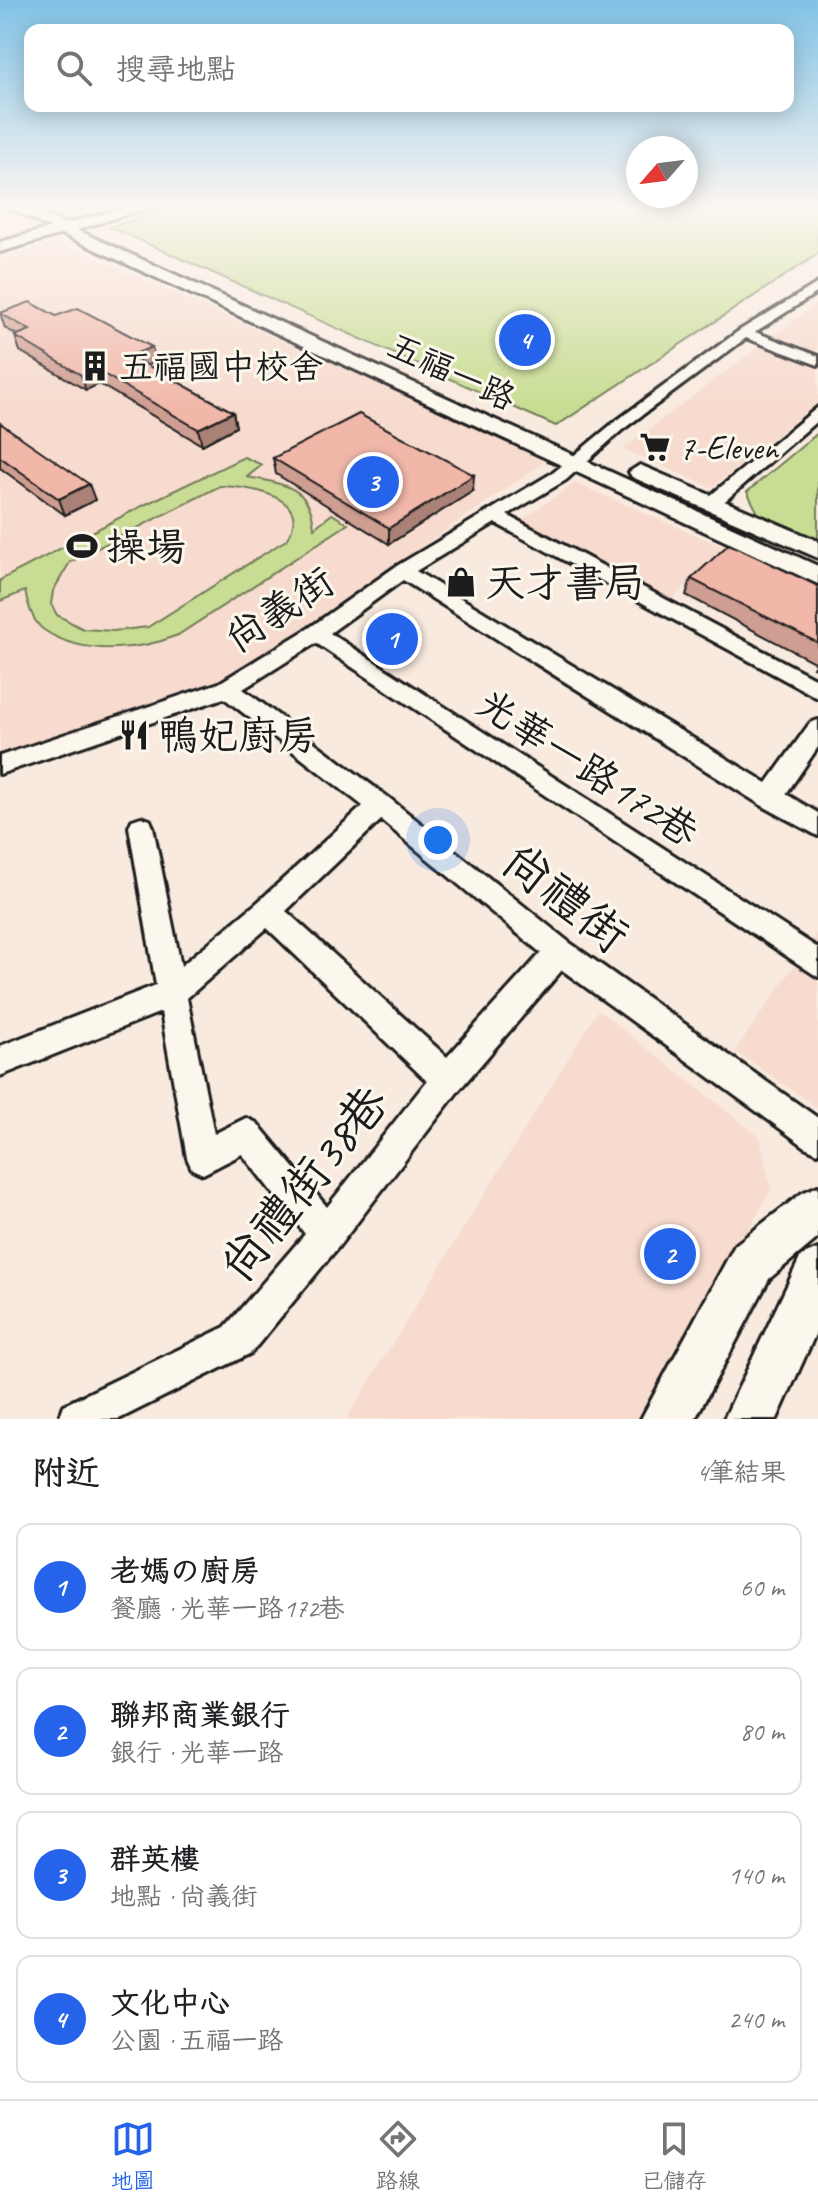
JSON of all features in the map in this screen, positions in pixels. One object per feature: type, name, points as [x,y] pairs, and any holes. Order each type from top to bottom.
[{"type":"street","name":"五福一路","points":[[173,273],[581,457],[818,576]]},
{"type":"street","name":"尚義街","points":[[0,765],[227,689],[316,633],[402,571],[560,476],[745,333],[818,287]]},
{"type":"street","points":[[745,333],[818,361]]},
{"type":"street","points":[[712,503],[818,412]]},
{"type":"street","name":"五福一路","points":[[581,457],[712,503],[818,550]]},
{"type":"street","points":[[495,516],[818,690]]},
{"type":"street","points":[[402,571],[818,826]]},
{"type":"street","name":"光華一路172巷","points":[[316,633],[818,964]]},
{"type":"street","name":"尚禮街","points":[[227,689],[380,805],[560,952],[818,1137]]},
{"type":"street","points":[[770,798],[818,729]]},
{"type":"street","points":[[0,1061],[170,994],[267,911],[380,805]]},
{"type":"street","points":[[141,827],[203,1158],[246,1134],[327,1234]]},
{"type":"street","points":[[267,911],[448,1079]]},
{"type":"street","name":"尚禮街38巷","points":[[78,1419],[238,1340],[327,1234],[448,1079],[560,952]]},
{"type":"street","points":[[667,1419],[752,1262],[818,1209]]},
{"type":"street","points":[[750,1419],[818,1273]]},
{"type":"shaded area","points":[[0,273],[129,273],[535,453],[544,463],[223,682],[0,754]]},
{"type":"shaded area","points":[[818,302],[818,349],[803,361],[818,367],[818,402],[712,488],[623,449]]},
{"type":"shaded area","points":[[575,483],[726,548],[671,600],[517,523]]},
{"type":"shaded area","points":[[818,931],[818,1108],[735,1051]]},
{"type":"shaded area","points":[[598,1010],[760,1137],[771,1190],[643,1419],[346,1419]]},
{"type":"green space","points":[[214,273],[789,273],[556,426]]},
{"type":"green space","points":[[818,433],[818,539],[758,513],[747,492]]},
{"type":"green space","name":"操場","points":[[244,457],[262,465],[247,477],[283,485],[301,495],[312,514],[314,528],[332,514],[348,524],[178,635],[146,645],[111,648],[75,644],[40,627],[31,612],[25,591],[0,601],[0,580]],"holes":[[[220,486],[261,492],[286,504],[292,513],[293,525],[286,540],[148,627],[113,631],[83,629],[57,615],[51,604],[53,591],[70,562]]]},
{"type":"building","name":"五福國中校舍","points":[[30,302],[56,316],[78,308],[152,347],[130,356],[233,412],[198,429],[95,369],[81,375],[15,336],[30,330],[0,313]]},
{"type":"building","points":[[359,414],[474,475],[389,528],[273,458]]},
{"type":"building","points":[[0,423],[89,484],[59,499],[0,457]]},
{"type":"building","points":[[729,544],[818,586],[818,643],[691,579]]},
{"type":"place","name":"文化中心","points":[[525,340]]},
{"type":"place","name":"五福國中校舍","points":[[95,366]]},
{"type":"place","name":"7-Eleven","points":[[655,447]]},
{"type":"place","name":"群英樓","points":[[373,482]]},
{"type":"place","name":"操場","points":[[82,546]]},
{"type":"place","name":"天才書局","points":[[461,582]]},
{"type":"place","name":"老媽の廚房","points":[[392,639]]},
{"type":"place","name":"鴨妃廚房","points":[[134,735]]},
{"type":"place","name":"聯邦商業銀行","points":[[670,1254]]}]
